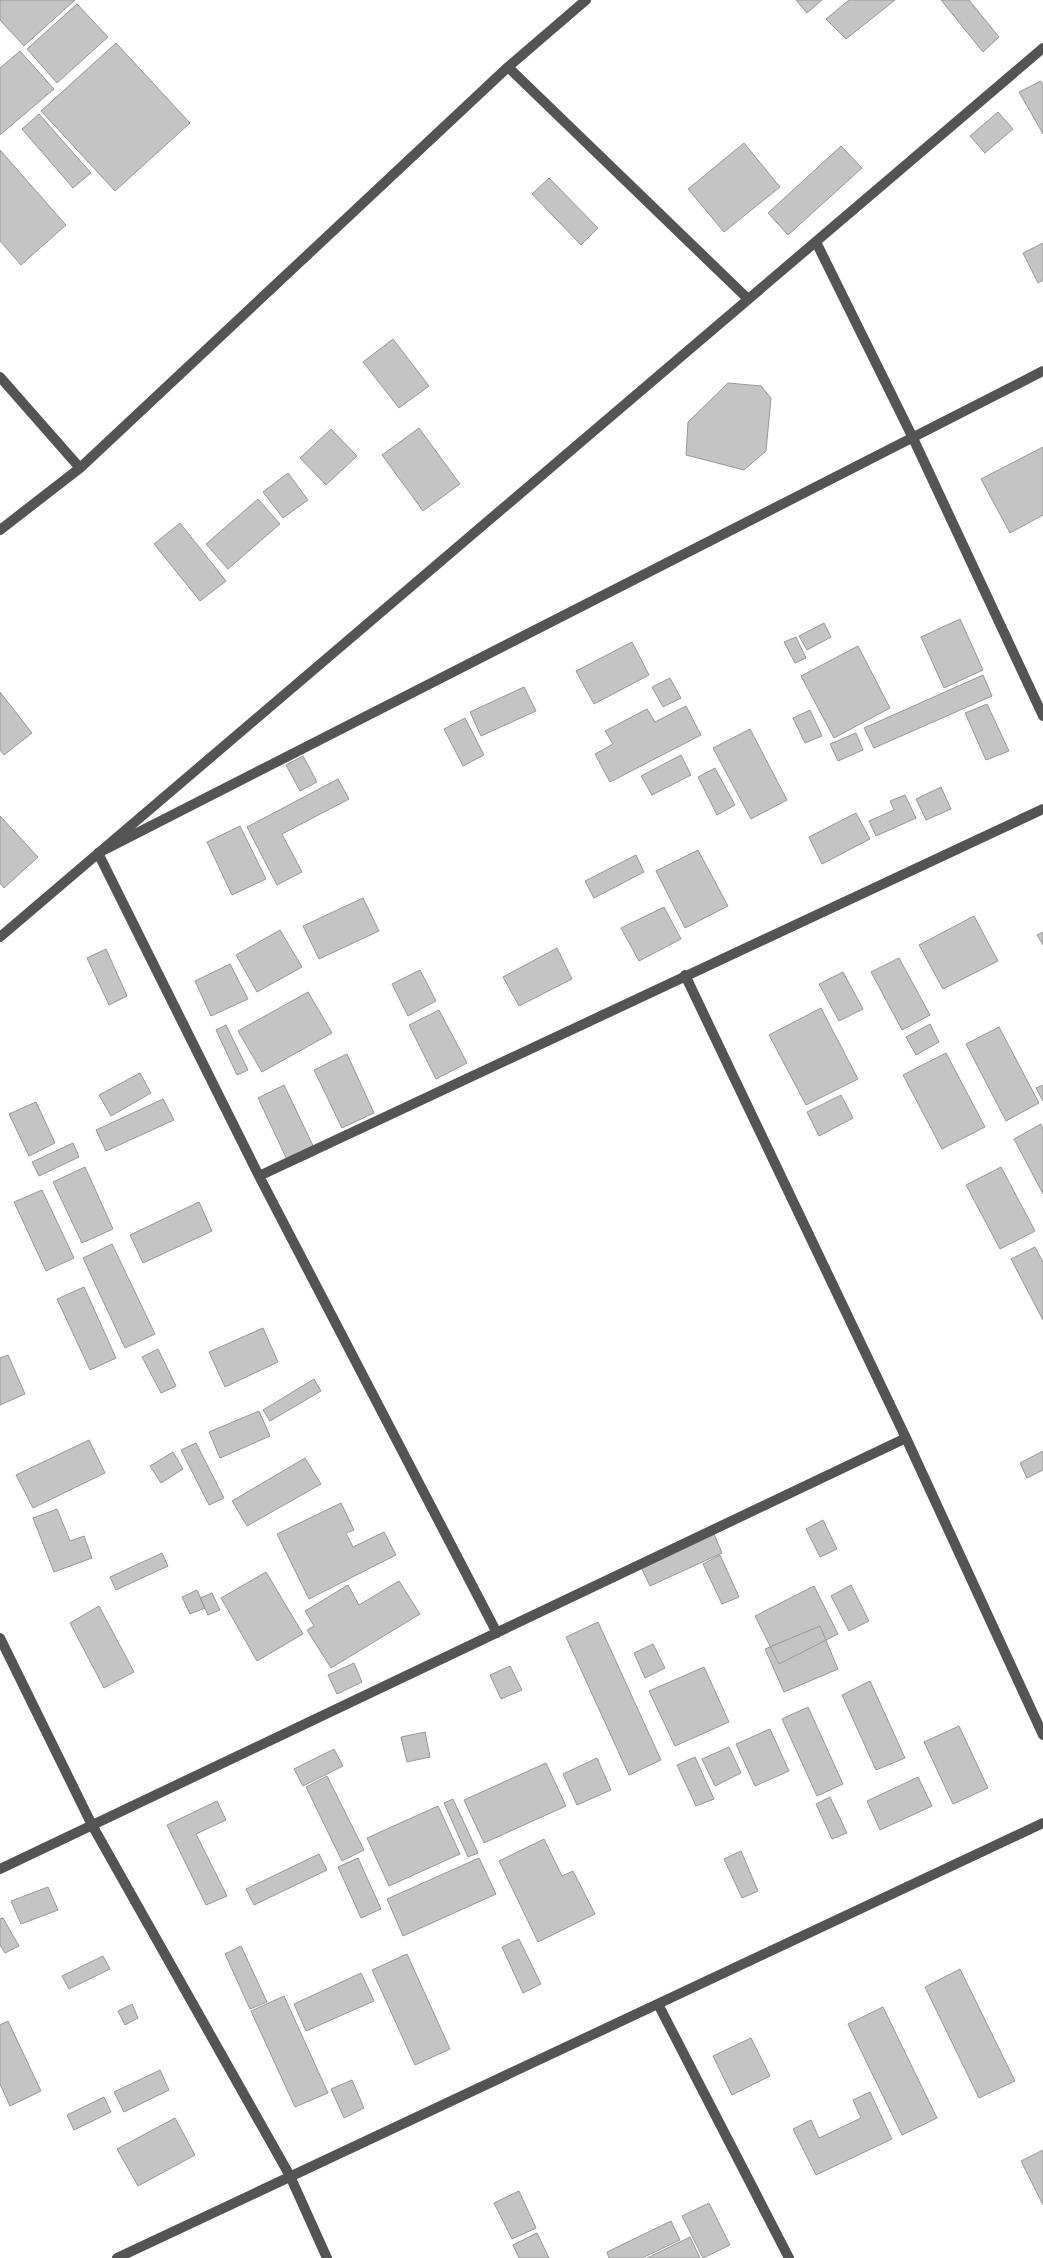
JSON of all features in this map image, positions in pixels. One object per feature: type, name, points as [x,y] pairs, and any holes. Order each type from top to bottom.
[{"type":"street","points":[[0,530],[80,468],[508,67],[586,0]]},
{"type":"street","points":[[0,937],[1043,48]]},
{"type":"street","points":[[508,67],[748,299]]},
{"type":"street","points":[[816,242],[912,436],[1043,716]]},
{"type":"street","points":[[98,853],[912,436],[1043,371]]},
{"type":"street","points":[[0,377],[80,468]]},
{"type":"street","points":[[259,1176],[1043,808]]},
{"type":"street","points":[[98,853],[259,1176],[497,1633]]},
{"type":"street","points":[[685,975],[906,1438],[1043,1735]]},
{"type":"street","points":[[0,1869],[906,1438]]},
{"type":"street","points":[[0,1638],[92,1825],[290,2176],[327,2258]]},
{"type":"street","points":[[117,2258],[1043,1823]]},
{"type":"street","points":[[658,2004],[789,2258]]},
{"type":"building","points":[[0,0],[75,0],[24,46],[0,20]]},
{"type":"building","points":[[796,0],[822,0],[807,13]]},
{"type":"building","points":[[849,0],[895,0],[846,39],[826,19]]},
{"type":"building","points":[[941,0],[969,0],[999,37],[983,52]]},
{"type":"building","points":[[77,4],[108,37],[57,83],[27,49]]},
{"type":"building","points":[[116,43],[190,123],[115,191],[41,111]]},
{"type":"building","points":[[20,51],[54,89],[0,135],[0,68]]},
{"type":"building","points":[[1041,81],[1043,85],[1043,134],[1019,92]]},
{"type":"building","points":[[998,112],[1013,129],[985,153],[970,136]]},
{"type":"building","points":[[39,114],[91,173],[73,188],[22,129]]},
{"type":"building","points":[[744,143],[780,187],[724,232],[688,189]]},
{"type":"building","points":[[841,146],[862,168],[788,235],[768,213]]},
{"type":"building","points":[[0,150],[66,225],[21,265],[0,241]]},
{"type":"building","points":[[549,178],[598,228],[581,245],[532,194]]},
{"type":"building","points":[[1043,243],[1043,280],[1038,283],[1023,253]]},
{"type":"building","points":[[393,339],[429,386],[399,408],[363,362]]},
{"type":"building","points":[[728,383],[761,386],[771,398],[766,451],[744,470],[686,455],[688,422]]},
{"type":"building","points":[[419,428],[460,484],[423,511],[382,455]]},
{"type":"building","points":[[331,429],[357,456],[326,485],[300,458]]},
{"type":"building","points":[[1043,447],[1043,515],[1010,533],[981,479]]},
{"type":"building","points":[[288,473],[308,500],[283,518],[263,492]]},
{"type":"building","points":[[258,499],[280,524],[228,569],[206,544]]},
{"type":"building","points":[[180,523],[226,581],[200,601],[154,544]]},
{"type":"building","points":[[960,619],[983,670],[944,688],[921,637]]},
{"type":"building","points":[[824,623],[831,637],[807,650],[799,636]]},
{"type":"building","points":[[796,637],[806,658],[795,663],[784,642]]},
{"type":"building","points":[[632,642],[649,675],[594,704],[576,671]]},
{"type":"building","points":[[858,646],[890,708],[834,738],[801,676]]},
{"type":"building","points":[[983,675],[992,696],[874,748],[864,728]]},
{"type":"building","points":[[670,678],[681,698],[663,707],[652,687]]},
{"type":"building","points":[[524,687],[536,711],[481,736],[470,712]]},
{"type":"building","points":[[0,692],[32,733],[4,755],[0,750]]},
{"type":"building","points":[[987,704],[1009,751],[986,760],[965,713]]},
{"type":"building","points":[[686,706],[701,735],[610,782],[595,754],[613,744],[605,731],[647,709],[655,722]]},
{"type":"building","points":[[810,710],[822,736],[805,743],[793,718]]},
{"type":"building","points":[[465,718],[484,755],[463,766],[444,729]]},
{"type":"building","points":[[750,729],[787,800],[751,819],[713,748]]},
{"type":"building","points":[[856,733],[863,750],[838,761],[830,744]]},
{"type":"building","points":[[681,755],[691,775],[652,795],[641,776]]},
{"type":"building","points":[[303,756],[317,782],[300,791],[286,765]]},
{"type":"building","points":[[715,768],[735,805],[717,815],[698,777]]},
{"type":"building","points":[[338,779],[349,799],[282,834],[302,872],[277,885],[247,827]]},
{"type":"building","points":[[941,787],[951,809],[926,820],[916,799]]},
{"type":"building","points":[[905,795],[916,818],[876,836],[869,821],[894,810],[890,801]]},
{"type":"building","points":[[856,813],[870,839],[822,864],[809,837]]},
{"type":"building","points":[[0,816],[38,857],[4,888],[0,883]]},
{"type":"building","points":[[240,826],[266,879],[232,895],[207,842]]},
{"type":"building","points":[[698,850],[728,906],[685,928],[656,871]]},
{"type":"building","points":[[636,855],[644,872],[594,898],[585,881]]},
{"type":"building","points":[[363,898],[379,931],[319,959],[303,926]]},
{"type":"building","points":[[664,907],[681,939],[639,961],[621,928]]},
{"type":"building","points":[[974,916],[998,961],[943,989],[919,945]]},
{"type":"building","points":[[280,930],[302,967],[257,992],[236,955]]},
{"type":"building","points":[[1043,932],[1043,945],[1037,935]]},
{"type":"building","points":[[557,948],[572,979],[519,1006],[503,977]]},
{"type":"building","points":[[106,949],[127,996],[109,1005],[87,958]]},
{"type":"building","points":[[899,958],[930,1015],[902,1030],[871,972]]},
{"type":"building","points":[[230,964],[248,999],[211,1016],[195,981]]},
{"type":"building","points":[[420,970],[436,1001],[408,1016],[392,984]]},
{"type":"building","points":[[843,972],[863,1009],[839,1021],[819,984]]},
{"type":"building","points":[[308,992],[332,1033],[262,1072],[238,1031]]},
{"type":"building","points":[[821,1008],[858,1079],[806,1105],[769,1035]]},
{"type":"building","points":[[439,1010],[467,1063],[436,1079],[409,1025]]},
{"type":"building","points":[[930,1024],[939,1042],[916,1055],[906,1037]]},
{"type":"building","points":[[226,1025],[248,1070],[237,1075],[216,1030]]},
{"type":"building","points":[[999,1027],[1039,1103],[1006,1121],[966,1044]]},
{"type":"building","points":[[946,1053],[985,1127],[942,1149],[903,1075]]},
{"type":"building","points":[[347,1054],[374,1113],[342,1128],[314,1070]]},
{"type":"building","points":[[140,1073],[151,1093],[111,1116],[99,1095]]},
{"type":"building","points":[[284,1085],[317,1154],[290,1166],[258,1098]]},
{"type":"building","points":[[1043,1085],[1043,1101],[1036,1088]]},
{"type":"building","points":[[841,1095],[853,1118],[819,1136],[807,1112]]},
{"type":"building","points":[[163,1099],[174,1120],[106,1151],[96,1130]]},
{"type":"building","points":[[36,1102],[55,1143],[29,1156],[9,1114]]},
{"type":"building","points":[[1041,1124],[1043,1129],[1043,1194],[1014,1139]]},
{"type":"building","points":[[73,1143],[79,1157],[39,1176],[32,1162]]},
{"type":"building","points":[[85,1167],[113,1229],[82,1243],[53,1182]]},
{"type":"building","points":[[1001,1167],[1035,1231],[1000,1249],[966,1185]]},
{"type":"building","points":[[42,1190],[74,1258],[46,1271],[14,1202]]},
{"type":"building","points":[[199,1202],[212,1231],[143,1263],[130,1235]]},
{"type":"building","points":[[112,1244],[155,1334],[125,1348],[83,1258]]},
{"type":"building","points":[[1035,1247],[1043,1262],[1043,1320],[1011,1259]]},
{"type":"building","points":[[84,1287],[116,1358],[90,1370],[57,1299]]},
{"type":"building","points":[[263,1328],[278,1362],[225,1387],[209,1352]]},
{"type":"building","points":[[158,1349],[176,1386],[161,1393],[142,1357]]},
{"type":"building","points":[[8,1355],[25,1394],[0,1405],[0,1358]]},
{"type":"building","points":[[314,1379],[321,1391],[270,1421],[263,1410]]},
{"type":"building","points":[[259,1411],[270,1436],[220,1458],[209,1432]]},
{"type":"building","points":[[89,1440],[105,1473],[33,1508],[16,1475]]},
{"type":"building","points":[[196,1443],[224,1498],[209,1505],[181,1450]]},
{"type":"building","points":[[1043,1451],[1043,1470],[1027,1478],[1020,1463]]},
{"type":"building","points":[[173,1452],[183,1469],[161,1483],[150,1466]]},
{"type":"building","points":[[305,1458],[321,1484],[247,1526],[232,1501]]},
{"type":"building","points":[[341,1503],[354,1530],[346,1533],[353,1547],[384,1532],[396,1555],[309,1599],[277,1534]]},
{"type":"building","points":[[57,1509],[70,1541],[84,1536],[92,1558],[54,1572],[33,1518]]},
{"type":"building","points":[[823,1520],[837,1549],[820,1557],[806,1529]]},
{"type":"building","points":[[714,1534],[722,1553],[650,1586],[641,1567]]},
{"type":"building","points":[[162,1553],[168,1566],[116,1590],[110,1577]]},
{"type":"building","points":[[720,1555],[739,1597],[722,1604],[703,1564]]},
{"type":"building","points":[[266,1572],[303,1634],[257,1661],[221,1598]]},
{"type":"building","points":[[399,1581],[420,1614],[331,1668],[307,1630],[314,1626],[305,1611],[348,1585],[359,1605]]},
{"type":"building","points":[[851,1585],[869,1621],[849,1631],[831,1596]]},
{"type":"building","points":[[814,1586],[838,1634],[779,1664],[755,1616]]},
{"type":"building","points":[[197,1590],[205,1608],[190,1614],[182,1597]]},
{"type":"building","points":[[212,1593],[220,1610],[208,1615],[200,1598]]},
{"type":"building","points":[[99,1606],[134,1672],[104,1688],[70,1623]]},
{"type":"building","points":[[598,1622],[661,1760],[629,1775],[566,1637]]},
{"type":"building","points":[[820,1626],[838,1669],[784,1692],[765,1649]]},
{"type":"building","points":[[653,1644],[665,1668],[645,1678],[634,1653]]},
{"type":"building","points":[[354,1663],[362,1682],[337,1694],[328,1675]]},
{"type":"building","points":[[510,1666],[522,1690],[501,1699],[490,1675]]},
{"type":"building","points":[[704,1667],[729,1722],[675,1746],[649,1691]]},
{"type":"building","points":[[870,1681],[905,1758],[876,1770],[842,1695]]},
{"type":"building","points":[[808,1707],[843,1784],[817,1796],[782,1719]]},
{"type":"building","points":[[959,1726],[988,1788],[953,1804],[924,1742]]},
{"type":"building","points":[[770,1729],[789,1771],[755,1786],[736,1744]]},
{"type":"building","points":[[425,1732],[430,1757],[407,1762],[401,1737]]},
{"type":"building","points":[[729,1747],[741,1773],[715,1786],[702,1759]]},
{"type":"building","points":[[334,1749],[343,1766],[303,1786],[294,1769]]},
{"type":"building","points":[[695,1757],[714,1799],[696,1806],[677,1765]]},
{"type":"building","points":[[597,1758],[611,1790],[577,1805],[563,1774]]},
{"type":"building","points":[[546,1763],[566,1806],[484,1843],[464,1800]]},
{"type":"building","points":[[327,1776],[364,1850],[342,1861],[306,1787]]},
{"type":"building","points":[[918,1777],[932,1806],[880,1830],[867,1801]]},
{"type":"building","points":[[830,1797],[847,1833],[832,1839],[816,1804]]},
{"type":"building","points":[[453,1799],[478,1853],[468,1857],[444,1803]]},
{"type":"building","points":[[217,1801],[226,1820],[196,1834],[227,1896],[206,1905],[167,1825]]},
{"type":"building","points":[[438,1806],[460,1854],[389,1886],[367,1838]]},
{"type":"building","points":[[544,1839],[562,1876],[573,1871],[595,1914],[538,1942],[499,1861]]},
{"type":"building","points":[[741,1851],[758,1891],[742,1898],[724,1859]]},
{"type":"building","points":[[319,1854],[327,1870],[254,1905],[246,1889]]},
{"type":"building","points":[[358,1858],[381,1909],[361,1918],[338,1867]]},
{"type":"building","points":[[479,1858],[496,1894],[403,1936],[387,1899]]},
{"type":"building","points":[[48,1887],[58,1910],[21,1924],[11,1901]]},
{"type":"building","points":[[3,1918],[19,1946],[5,1953],[0,1945],[0,1919]]},
{"type":"building","points":[[519,1939],[541,1984],[523,1993],[502,1947]]},
{"type":"building","points":[[241,1946],[267,2002],[250,2009],[225,1954]]},
{"type":"building","points":[[407,1954],[450,2049],[415,2065],[372,1970]]},
{"type":"building","points":[[103,1956],[110,1969],[69,1989],[62,1976]]},
{"type":"building","points":[[960,1969],[1015,2081],[979,2098],[925,1987]]},
{"type":"building","points":[[361,1973],[374,2001],[306,2031],[294,2004]]},
{"type":"building","points":[[284,1996],[328,2093],[295,2107],[251,2011]]},
{"type":"building","points":[[132,2004],[138,2018],[125,2025],[118,2011]]},
{"type":"building","points":[[883,2007],[937,2118],[902,2135],[848,2024]]},
{"type":"building","points":[[8,2021],[41,2091],[10,2106],[0,2084],[0,2025]]},
{"type":"building","points":[[751,2038],[770,2076],[732,2095],[713,2056]]},
{"type":"building","points":[[160,2070],[169,2090],[124,2112],[114,2092]]},
{"type":"building","points":[[352,2080],[364,2108],[344,2118],[331,2089]]},
{"type":"building","points":[[870,2092],[892,2139],[816,2175],[793,2129],[811,2120],[819,2138],[861,2118],[853,2100]]},
{"type":"building","points":[[104,2097],[111,2112],[74,2130],[67,2115]]},
{"type":"building","points":[[175,2118],[195,2155],[138,2186],[117,2149]]},
{"type":"building","points":[[1043,2150],[1043,2205],[1021,2161]]},
{"type":"building","points":[[519,2191],[536,2228],[512,2239],[494,2203]]},
{"type":"building","points":[[709,2203],[730,2245],[703,2258],[682,2216]]},
{"type":"building","points":[[671,2221],[680,2240],[642,2258],[609,2258],[607,2252]]},
{"type":"building","points":[[537,2233],[549,2258],[519,2258],[513,2245]]},
{"type":"building","points":[[690,2237],[700,2258],[647,2258]]}]
